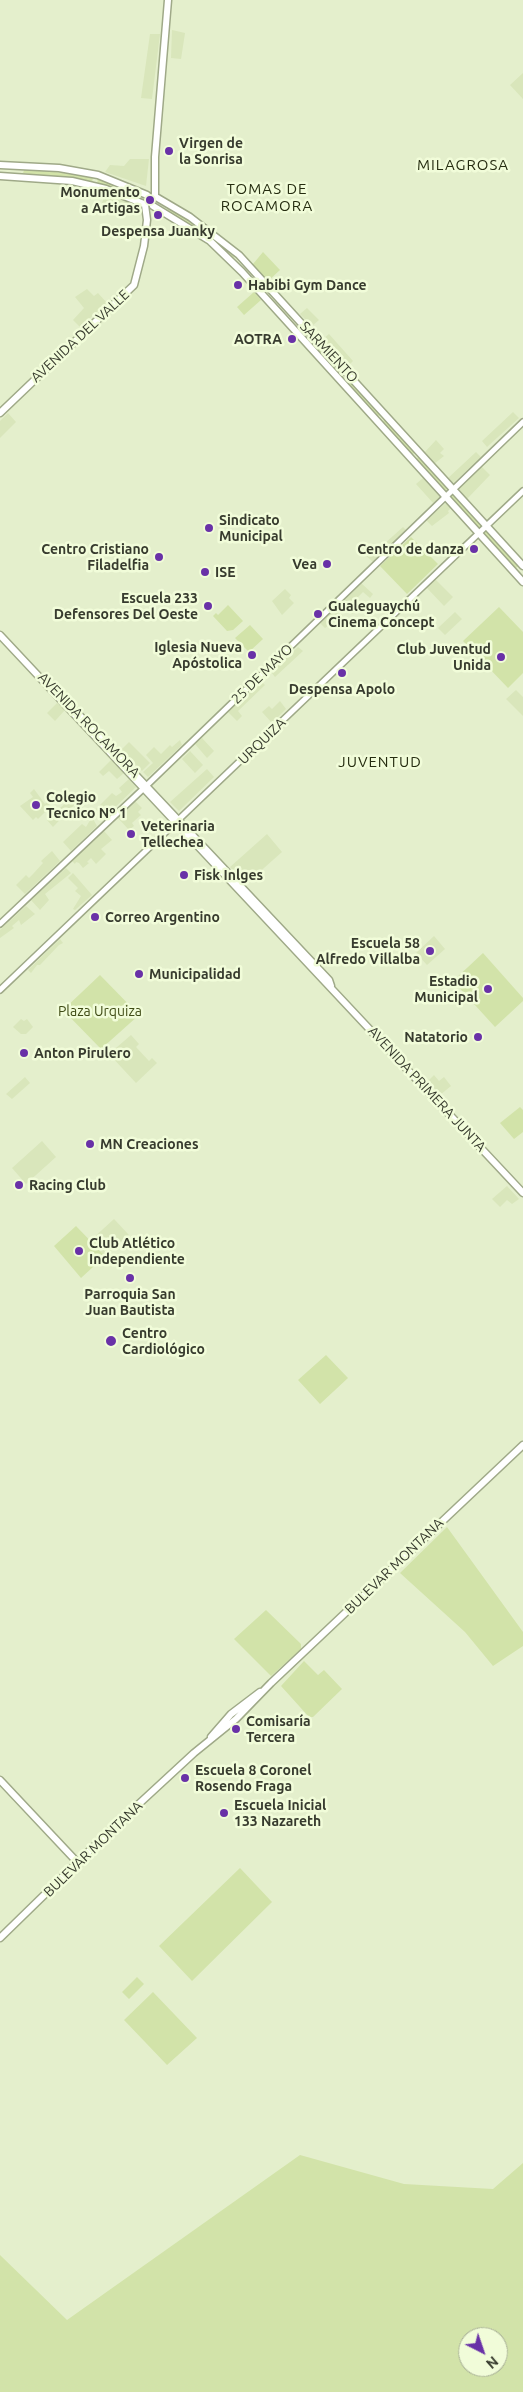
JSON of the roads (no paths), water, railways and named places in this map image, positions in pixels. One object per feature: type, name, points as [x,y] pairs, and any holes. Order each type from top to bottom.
[{"type":"main road","points":[[147,220],[153,206],[157,202],[151,195],[168,0]]},
{"type":"main road","name":"SARMIENTO","points":[[0,165],[59,168],[98,175],[151,195],[215,234],[239,255],[523,566]]},
{"type":"main road","name":"SARMIENTO","points":[[0,176],[72,181],[106,189],[153,206],[210,241],[232,262],[523,582]]},
{"type":"main road","points":[[147,220],[144,198],[151,195]]},
{"type":"main road","name":"AVENIDA DEL VALLE","points":[[0,413],[134,285],[142,254],[147,220]]},
{"type":"main road","name":"AVENIDA ROCAMORA","points":[[0,630],[145,787]]},
{"type":"main road","name":"AVENIDA ROCAMORA","points":[[0,635],[177,821]]},
{"type":"main road","name":"AVENIDA PRIMERA JUNTA","points":[[177,821],[329,980],[331,986],[523,1193]]},
{"type":"main road","name":"BULEVAR MONTANA","points":[[0,1938],[209,1740],[226,1728],[523,1445]]},
{"type":"main road","points":[[0,1780],[78,1863]]},
{"type":"street","name":"25 DE MAYO","points":[[0,924],[145,787],[523,422]]},
{"type":"street","name":"URQUIZA","points":[[0,990],[523,491]]},
{"type":"place","name":"Virgen de la Sonrisa","points":[[169,151]]},
{"type":"place","name":"Monumento a Artigas","points":[[150,200]]},
{"type":"place","name":"Despensa Juanky","points":[[158,215]]},
{"type":"place","name":"Habibi Gym Dance","points":[[238,285]]},
{"type":"place","name":"AOTRA","points":[[292,339]]},
{"type":"place","name":"Sindicato Municipal","points":[[209,528]]},
{"type":"place","name":"Centro de danza","points":[[474,549]]},
{"type":"place","name":"Centro Cristiano Filadelfia","points":[[159,557]]},
{"type":"place","name":"Vea","points":[[327,564]]},
{"type":"place","name":"ISE","points":[[205,572]]},
{"type":"place","name":"Escuela 233 Defensores Del Oeste","points":[[208,606]]},
{"type":"place","name":"Gualeguaychú Cinema Concept","points":[[318,614]]},
{"type":"place","name":"Iglesia Nueva Apóstolica","points":[[252,655]]},
{"type":"place","name":"Club Juventud Unida","points":[[501,657]]},
{"type":"place","name":"Despensa Apolo","points":[[342,673]]},
{"type":"place","name":"Colegio Tecnico Nº 1","points":[[36,805]]},
{"type":"place","name":"Veterinaria Tellechea","points":[[131,834]]},
{"type":"place","name":"Fisk Inlges","points":[[184,875]]},
{"type":"place","name":"Correo Argentino","points":[[95,917]]},
{"type":"place","name":"Escuela 58 Alfredo Villalba","points":[[430,951]]},
{"type":"place","name":"Municipalidad","points":[[139,974]]},
{"type":"place","name":"Estadio Municipal","points":[[488,989]]},
{"type":"place","name":"Natatorio","points":[[478,1037]]},
{"type":"place","name":"Anton Pirulero","points":[[24,1053]]},
{"type":"place","name":"MN Creaciones","points":[[90,1144]]},
{"type":"place","name":"Racing Club","points":[[19,1185]]},
{"type":"place","name":"Club Atlético Independiente","points":[[79,1251]]},
{"type":"place","name":"Parroquia San Juan Bautista","points":[[130,1278]]},
{"type":"place","name":"Centro Cardiológico","points":[[111,1341]]},
{"type":"place","name":"Comisaría Tercera","points":[[236,1729]]},
{"type":"place","name":"Escuela 8 Coronel Rosendo Fraga","points":[[185,1778]]},
{"type":"place","name":"Escuela Inicial 133 Nazareth","points":[[224,1813]]},
{"type":"district","name":"MILAGROSA","points":[[463,165]]},
{"type":"district","name":"TOMAS DE ROCAMORA","points":[[267,198]]},
{"type":"district","name":"JUVENTUD","points":[[380,762]]},
{"type":"park label","name":"Plaza Urquiza","points":[[100,1011]]}]
